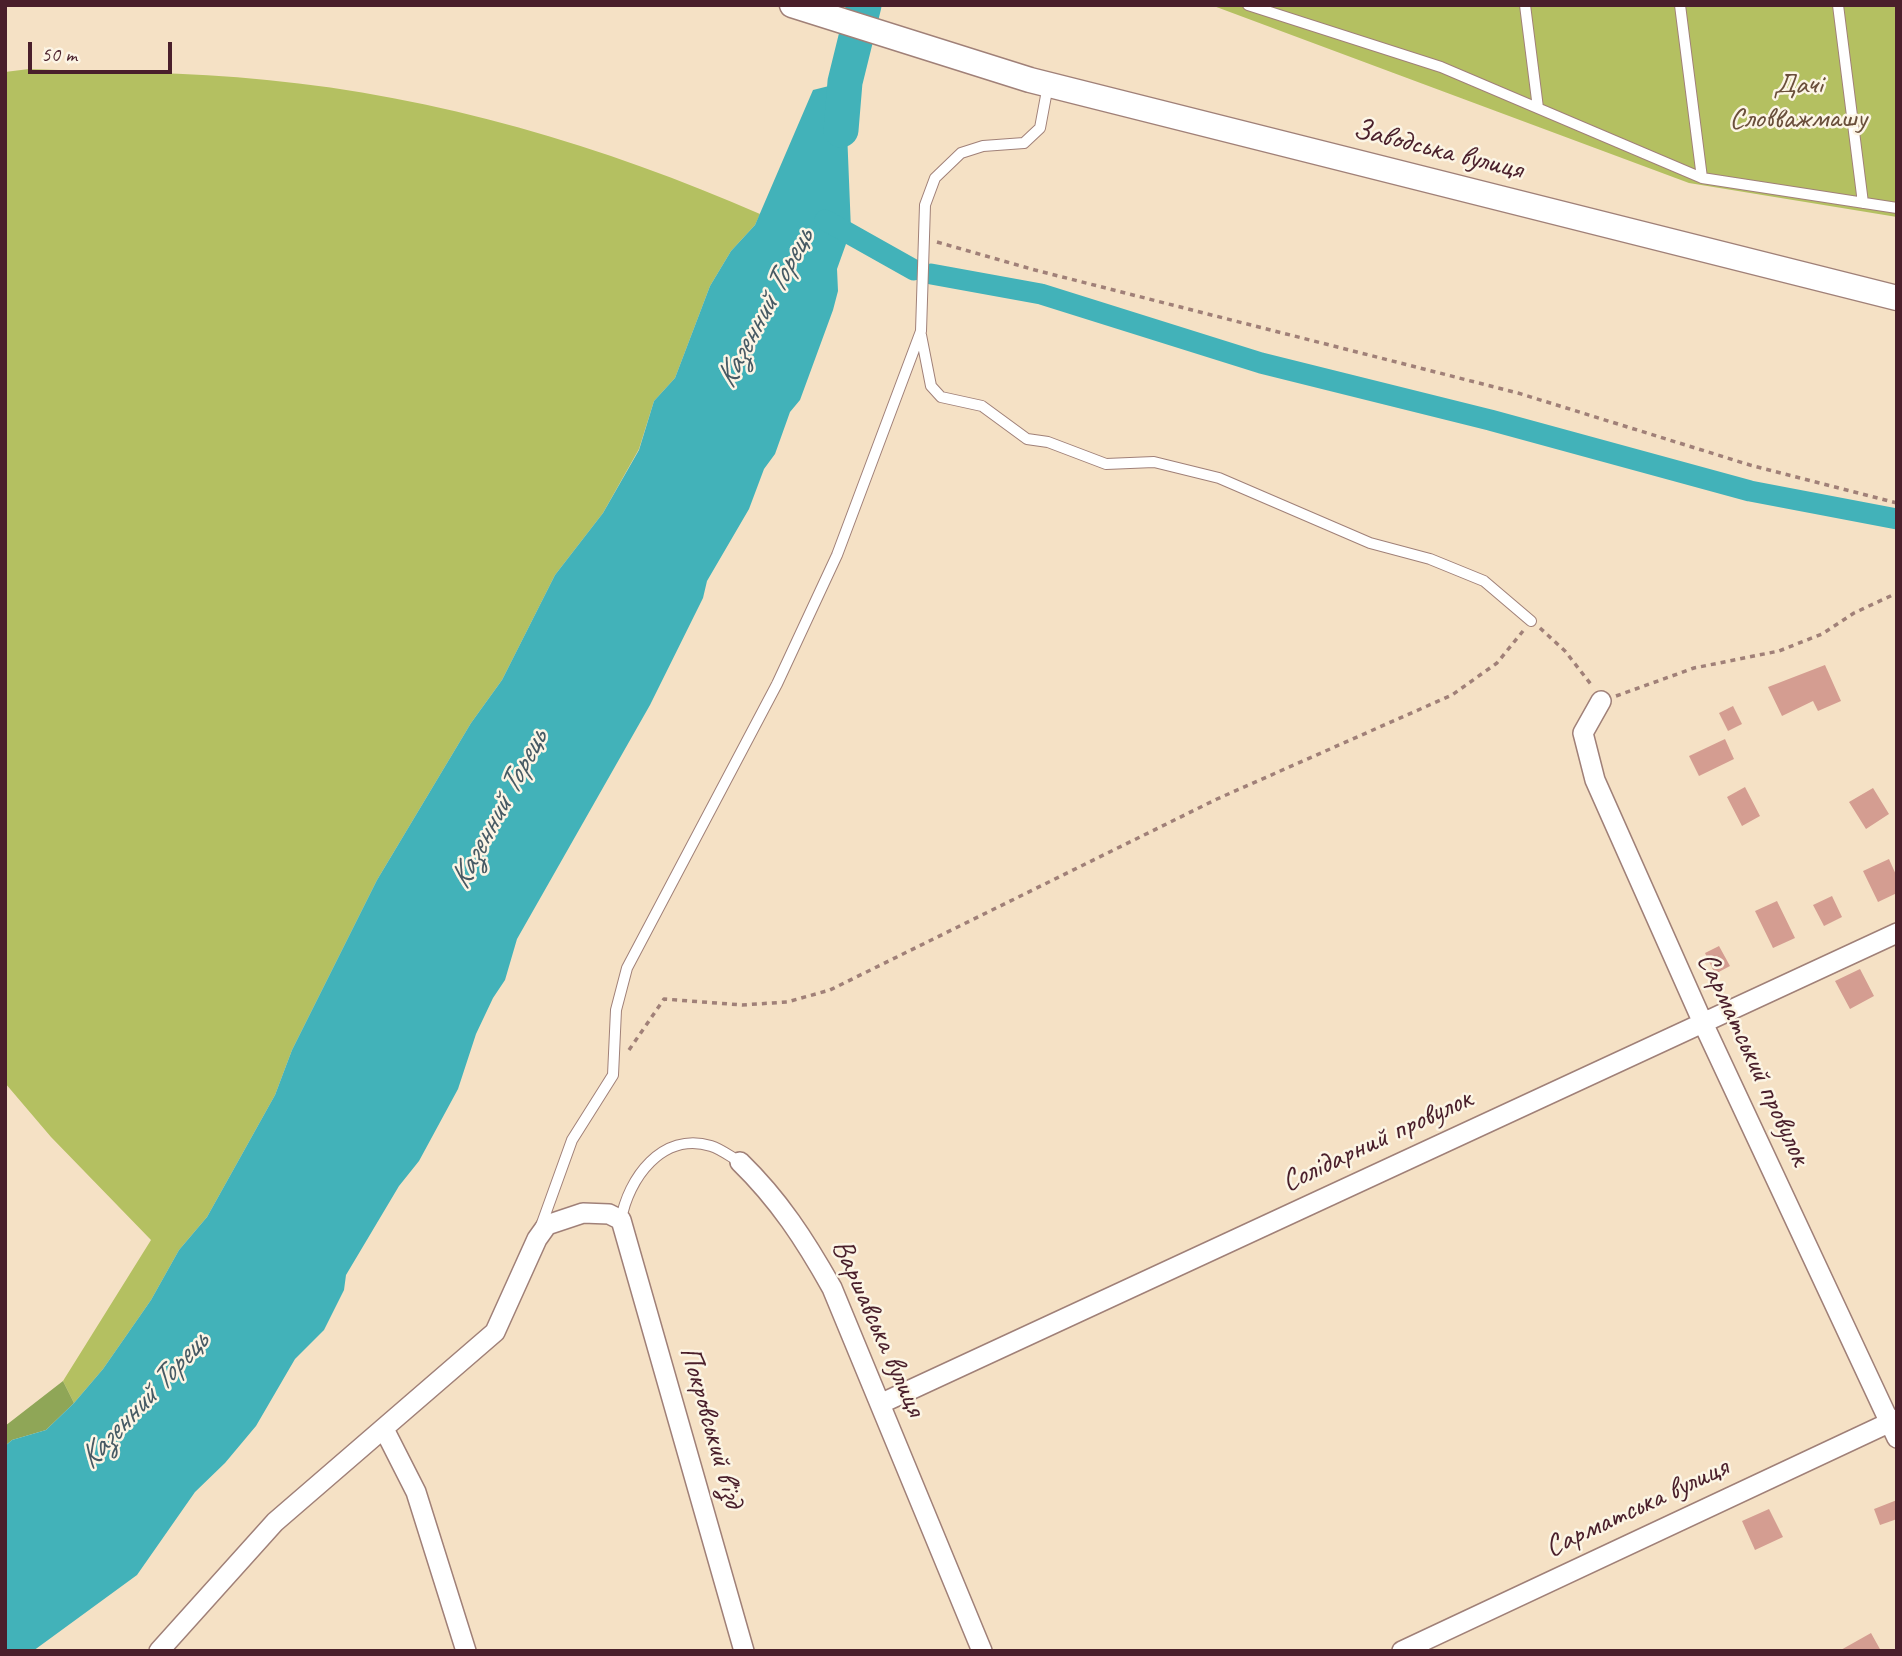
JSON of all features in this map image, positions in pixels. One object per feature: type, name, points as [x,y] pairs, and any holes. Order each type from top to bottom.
[{"type":"street","name":"Заводська вулиця","points":[[792,5],[1048,85],[1897,298]]},
{"type":"street","name":"Сарматський провулок","points":[[1601,701],[1583,733],[1595,780],[1703,1023],[1894,1426]]},
{"type":"street","name":"Солідарний провулок","points":[[882,1403],[1897,933]]},
{"type":"street","name":"Варшавська вулиця","points":[[740,1162],[774,1195],[802,1234],[832,1288],[882,1403],[982,1651]]},
{"type":"street","points":[[159,1651],[275,1522],[495,1332],[537,1239],[548,1225],[572,1214],[597,1212],[621,1220]]},
{"type":"street","name":"Покровський в'їзд","points":[[621,1220],[744,1651]]},
{"type":"street","name":"Сарматська вулиця","points":[[1402,1651],[1894,1426]]},
{"type":"street","points":[[384,1429],[416,1492],[466,1651]]},
{"type":"lane","points":[[1248,5],[1441,67],[1702,178],[1897,208]]},
{"type":"lane","points":[[1525,5],[1538,108]]},
{"type":"lane","points":[[1680,5],[1702,178]]},
{"type":"lane","points":[[1838,5],[1863,203]]},
{"type":"lane","points":[[1048,85],[1040,128],[1024,143],[983,146],[961,153],[936,178],[925,205],[921,331],[931,386],[941,397],[982,405],[1027,439],[1048,442],[1106,464],[1154,462],[1219,478],[1370,543],[1430,559],[1484,581],[1531,621]]},
{"type":"lane","points":[[537,1239],[572,1140],[613,1075],[616,1010],[627,968],[777,684],[837,555],[921,331]]},
{"type":"lane","name":"Варшавська вулиця","points":[[621,1220],[630,1188],[642,1170],[663,1150],[685,1146],[710,1146],[740,1162]]},
{"type":"path","points":[[925,238],[1035,270],[1518,393],[1750,466],[1897,503]]},
{"type":"path","points":[[613,1075],[664,999],[742,1006],[787,1002],[830,990],[1217,799],[1452,695],[1497,663],[1531,621],[1565,651],[1601,701],[1695,668],[1779,651],[1822,634],[1854,613],[1897,593]]},
{"type":"green space","name":"Дачі Словважмашу","points":[[1211,5],[1897,5],[1897,217],[1689,183]]},
{"type":"green space","points":[[29,69],[237,77],[394,98],[519,128],[580,146],[701,189],[760,214],[755,225],[731,251],[710,286],[675,378],[654,401],[639,449],[603,513],[555,575],[502,680],[471,723],[377,880],[292,1050],[275,1095],[207,1217],[179,1250],[151,1300],[103,1369],[74,1403],[63,1381],[151,1240],[51,1137],[5,1083],[5,72]]},
{"type":"green space","points":[[63,1381],[74,1403],[46,1430],[12,1440],[5,1446],[5,1426]]},
{"type":"water","points":[[845,82],[851,230],[837,269],[838,291],[833,310],[800,400],[790,412],[775,454],[764,469],[749,509],[707,581],[703,598],[650,705],[517,939],[505,980],[476,1034],[458,1089],[419,1161],[399,1186],[346,1275],[344,1290],[324,1330],[295,1359],[256,1426],[225,1463],[195,1492],[137,1575],[33,1651],[5,1651],[5,1446],[12,1440],[46,1430],[74,1403],[103,1369],[151,1300],[179,1250],[207,1217],[275,1095],[292,1050],[377,880],[471,723],[502,680],[555,575],[603,513],[639,450],[654,401],[675,378],[710,286],[731,251],[755,225],[813,90]]},
{"type":"building","points":[[1825,665],[1841,701],[1818,711],[1813,701],[1782,716],[1768,687]]},
{"type":"building","points":[[1733,706],[1742,724],[1728,731],[1719,713]]},
{"type":"building","points":[[1725,739],[1734,759],[1699,776],[1689,756]]},
{"type":"building","points":[[1745,787],[1760,816],[1742,826],[1727,797]]},
{"type":"building","points":[[1873,788],[1889,814],[1866,829],[1849,802]]},
{"type":"building","points":[[1889,859],[1897,877],[1897,893],[1878,902],[1863,871]]},
{"type":"building","points":[[1832,896],[1842,917],[1824,926],[1813,905]]},
{"type":"building","points":[[1777,901],[1795,938],[1773,948],[1755,911]]},
{"type":"building","points":[[1719,946],[1730,966],[1715,974],[1705,953]]},
{"type":"building","points":[[1860,969],[1874,996],[1850,1009],[1835,981]]},
{"type":"building","points":[[1897,1500],[1897,1519],[1880,1525],[1874,1509]]},
{"type":"building","points":[[1769,1509],[1783,1537],[1755,1550],[1742,1521]]},
{"type":"building","points":[[1871,1633],[1881,1651],[1839,1651]]},
{"type":"waterway","name":"Казенний Торець","points":[[841,130],[845,82],[864,5]]},
{"type":"waterway","points":[[825,220],[914,270]]},
{"type":"waterway","points":[[931,274],[1041,294],[1261,363],[1490,420],[1750,491],[1897,519]]}]
